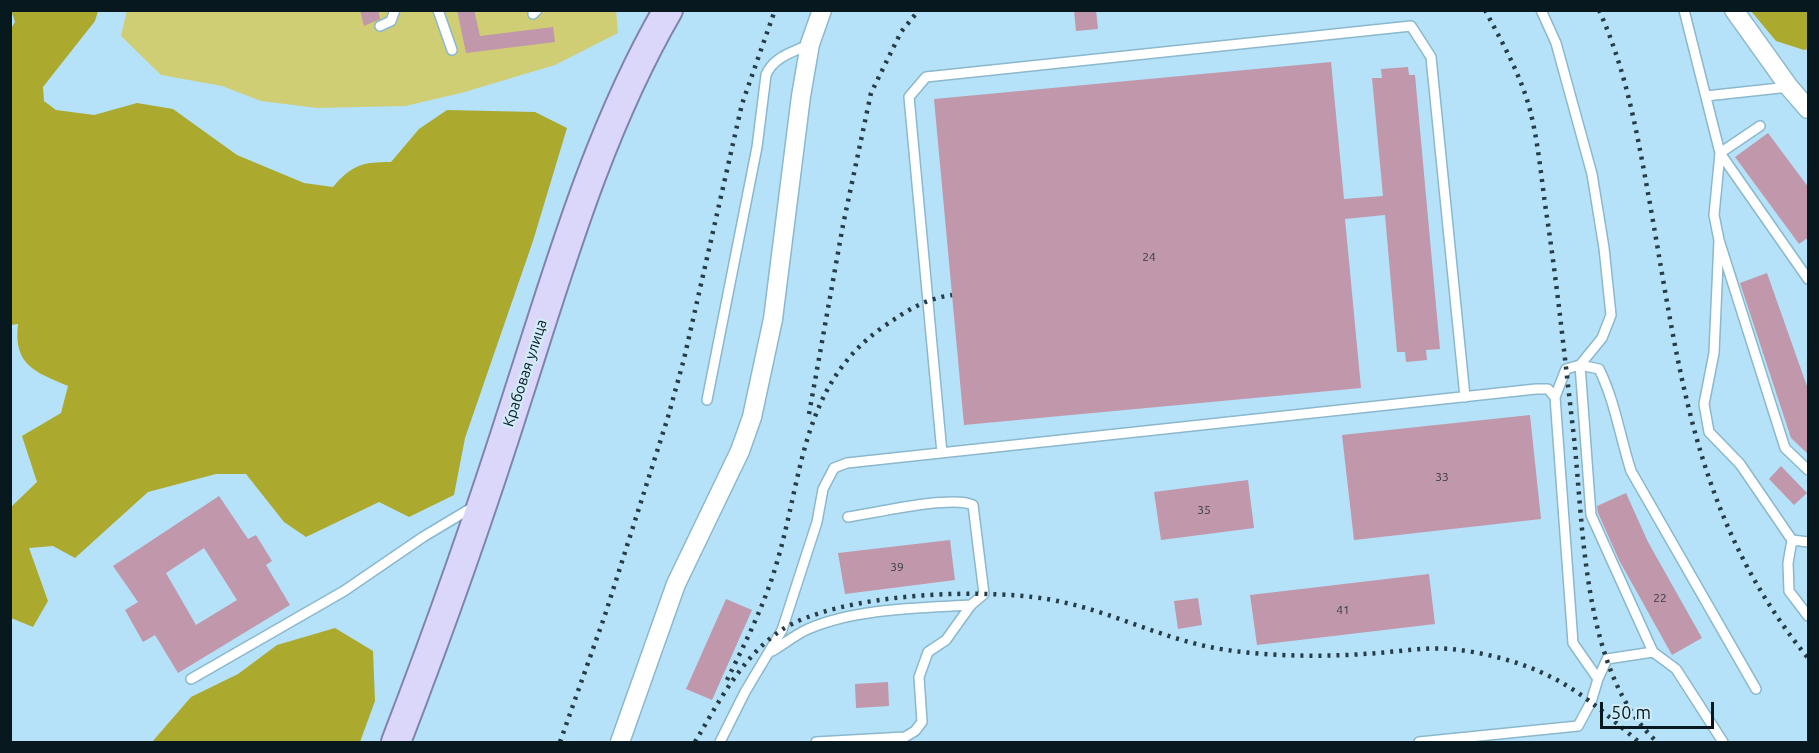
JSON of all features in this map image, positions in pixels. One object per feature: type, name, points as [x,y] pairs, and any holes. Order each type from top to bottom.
[{"type":"main road","name":"Крабовая улица","points":[[396,742],[484,501],[587,190],[618,110],[646,48],[668,10]]},
{"type":"street","points":[[620,742],[676,584],[740,451],[752,417],[773,319],[801,96],[810,44],[822,10]]},
{"type":"street","points":[[1734,10],[1789,87],[1809,109]]},
{"type":"lane","points":[[380,26],[391,21],[395,10]]},
{"type":"lane","points":[[438,10],[452,50]]},
{"type":"lane","points":[[1541,10],[1556,43],[1592,174],[1604,248],[1611,315],[1602,338],[1580,365],[1591,515],[1653,652],[1676,669],[1723,742]]},
{"type":"lane","points":[[1684,10],[1720,153],[1714,215],[1719,240],[1785,448],[1809,470]]},
{"type":"lane","points":[[942,453],[909,97],[926,77],[1411,26],[1431,57],[1465,397]]},
{"type":"lane","points":[[707,400],[756,147],[766,75],[770,66],[780,58],[810,44]]},
{"type":"lane","points":[[1706,96],[1789,87]]},
{"type":"lane","points":[[1720,153],[1760,126]]},
{"type":"lane","points":[[1720,153],[1809,279]]},
{"type":"lane","points":[[1719,240],[1714,353],[1704,404],[1709,432],[1740,464],[1792,540],[1788,563],[1789,591],[1809,616]]},
{"type":"lane","points":[[1598,679],[1573,643],[1555,397],[1566,369],[1580,365],[1599,369],[1610,390],[1620,438],[1631,471],[1756,689]]},
{"type":"lane","points":[[720,742],[745,692],[782,630],[817,522],[827,476],[834,468],[847,463],[1536,389],[1548,389],[1555,397]]},
{"type":"lane","points":[[191,679],[344,591],[423,537],[484,501]]},
{"type":"lane","points":[[816,742],[905,737],[915,731],[922,722],[919,677],[928,652],[946,640],[971,606],[984,594],[974,505],[964,501],[946,502],[848,517]]},
{"type":"lane","points":[[1792,540],[1809,542]]},
{"type":"lane","points":[[770,652],[808,629],[854,617],[905,607],[971,606]]},
{"type":"lane","points":[[1419,742],[1578,726],[1591,702],[1607,659],[1653,652]]},
{"type":"shaded area","points":[[11,10],[98,11],[95,21],[43,87],[44,101],[56,110],[94,115],[137,103],[173,109],[237,155],[304,183],[333,187],[358,166],[391,162],[419,129],[447,110],[535,112],[567,128],[533,241],[465,438],[454,495],[409,517],[379,502],[306,537],[284,522],[246,474],[216,474],[148,492],[75,558],[53,546],[29,548],[48,601],[33,627],[11,618],[11,507],[37,482],[22,436],[61,413],[68,386],[29,366],[19,349],[18,324],[11,325],[10,30],[15,22]]},
{"type":"shaded area","points":[[127,10],[616,10],[618,33],[555,65],[461,93],[405,106],[317,108],[261,101],[222,86],[161,75],[121,36]]},
{"type":"shaded area","points":[[1751,11],[1808,11],[1808,49],[1804,50],[1776,41]]},
{"type":"shaded area","points":[[335,628],[373,651],[375,701],[360,742],[152,742],[191,697],[238,674],[277,645]]},
{"type":"building","points":[[360,10],[378,10],[380,19],[364,26]]},
{"type":"building","points":[[457,10],[474,10],[480,36],[553,27],[555,42],[466,53]]},
{"type":"building","points":[[1074,10],[1096,10],[1098,29],[1076,31]]},
{"type":"building","points":[[1331,62],[1344,199],[1383,196],[1372,78],[1382,78],[1381,69],[1408,67],[1409,75],[1415,75],[1440,349],[1426,350],[1427,360],[1406,362],[1405,352],[1397,352],[1385,215],[1345,219],[1361,388],[964,425],[934,99]]},
{"type":"building","points":[[1768,133],[1809,188],[1809,237],[1799,244],[1735,157]]},
{"type":"building","points":[[1767,273],[1809,392],[1809,455],[1791,438],[1740,283]]},
{"type":"building","points":[[1530,415],[1541,519],[1354,540],[1342,435]]},
{"type":"building","points":[[1781,466],[1807,493],[1794,505],[1769,479]]},
{"type":"building","points":[[1248,480],[1254,528],[1161,540],[1154,492]]},
{"type":"building","points":[[1626,493],[1648,542],[1702,638],[1672,655],[1619,560],[1598,513],[1597,506]]},
{"type":"building","points":[[219,496],[248,539],[256,535],[272,561],[266,565],[290,605],[178,673],[155,635],[143,642],[125,610],[138,602],[113,566]],"holes":[[[204,548],[237,600],[196,625],[166,573]]]},
{"type":"building","points":[[950,540],[955,580],[845,594],[838,553]]},
{"type":"building","points":[[1429,574],[1435,624],[1257,645],[1250,595]]},
{"type":"building","points":[[1198,598],[1202,625],[1178,629],[1174,601]]},
{"type":"building","points":[[726,599],[752,610],[712,700],[686,689]]},
{"type":"building","points":[[888,682],[889,706],[856,708],[855,684]]},
{"type":"railway","points":[[560,742],[605,615],[668,417],[684,359],[742,104],[775,10]]},
{"type":"railway","points":[[809,414],[843,225],[871,93],[901,32],[919,10]]},
{"type":"railway","points":[[1485,10],[1523,87],[1536,136],[1561,321],[1585,558],[1601,641],[1614,679],[1633,713],[1657,742]]},
{"type":"railway","points":[[1599,10],[1617,57],[1636,130],[1671,327],[1698,443],[1716,498],[1740,553],[1770,606],[1808,658]]},
{"type":"railway","points":[[727,680],[767,593],[786,529],[809,434],[820,404],[836,376],[856,350],[883,327],[916,306],[952,295]]},
{"type":"railway","points":[[695,742],[742,667],[780,631],[806,618],[877,600],[958,594],[998,594],[1062,602],[1103,613],[1185,641],[1227,650],[1322,656],[1442,649],[1489,655],[1515,662],[1563,683],[1597,707],[1639,742]]}]
